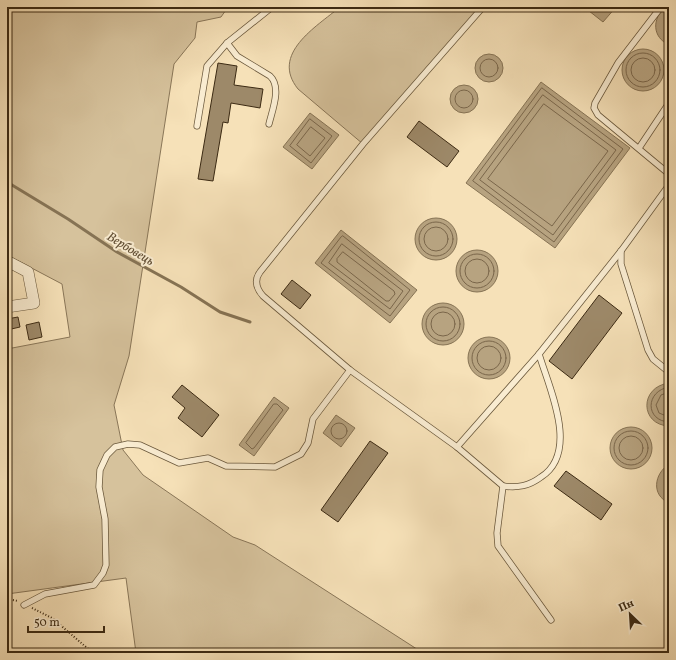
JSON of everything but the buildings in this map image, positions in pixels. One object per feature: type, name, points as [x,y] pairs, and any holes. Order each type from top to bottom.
[{"type":"street","points":[[7,261],[28,272],[34,303],[7,307]]},
{"type":"lane","points":[[197,126],[207,66],[227,43],[272,7]]},
{"type":"lane","points":[[483,7],[363,144],[257,276],[256,284],[263,296],[350,370],[457,447],[503,486],[519,487],[539,479],[552,468],[560,451],[561,440],[559,425],[539,354]]},
{"type":"lane","points":[[661,7],[618,63],[594,105],[594,110],[598,115],[669,174]]},
{"type":"lane","points":[[227,43],[237,56],[274,80],[276,91],[269,124]]},
{"type":"lane","points":[[639,148],[669,103]]},
{"type":"lane","points":[[457,447],[539,354],[621,251],[669,185]]},
{"type":"lane","points":[[621,251],[621,264],[648,350],[653,359],[669,372]]},
{"type":"lane","points":[[24,604],[45,594],[94,585],[102,573],[106,565],[105,519],[99,478],[103,462],[115,447],[128,444],[140,445],[179,463],[208,458],[226,466],[275,467],[301,454],[308,443],[313,419],[350,370]]},
{"type":"lane","points":[[503,486],[497,534],[498,546],[551,620]]},
{"type":"path","points":[[7,599],[24,604],[52,618],[94,653]]},
{"type":"shaded area","points":[[7,7],[228,7],[221,17],[197,22],[195,38],[174,64],[129,356],[114,405],[123,450],[143,475],[233,537],[255,545],[423,653],[136,653],[126,578],[7,594],[7,349],[70,337],[62,284],[7,255]]},
{"type":"shaded area","points":[[340,7],[483,7],[363,144],[298,89],[291,76],[289,64],[293,53],[300,42],[319,23]]},
{"type":"water","points":[[584,7],[616,7],[603,22]]},
{"type":"water","points":[[665,7],[669,7],[669,45],[663,42],[659,37],[656,28],[658,17]]},
{"type":"water","points":[[639,49],[647,49],[655,52],[661,58],[664,70],[661,82],[655,88],[647,91],[639,91],[631,88],[625,82],[622,74],[622,66],[625,58],[631,52]]},
{"type":"water","points":[[489,54],[499,58],[503,68],[499,78],[489,82],[479,78],[475,68],[479,58]]},
{"type":"water","points":[[541,82],[630,148],[555,248],[466,183]]},
{"type":"water","points":[[464,85],[474,89],[478,99],[474,109],[464,113],[454,109],[450,99],[454,89]]},
{"type":"water","points":[[310,113],[339,135],[312,169],[283,147]]},
{"type":"water","points":[[432,218],[440,218],[448,221],[454,227],[457,239],[454,251],[448,257],[440,260],[432,260],[424,257],[418,251],[415,243],[415,235],[418,227],[424,221]]},
{"type":"water","points":[[341,230],[417,290],[390,323],[315,263]]},
{"type":"water","points":[[473,250],[481,250],[489,253],[495,259],[498,271],[495,283],[489,289],[481,292],[473,292],[465,289],[459,283],[456,275],[456,267],[459,259],[465,253]]},
{"type":"water","points":[[439,303],[447,303],[455,306],[461,312],[464,324],[461,336],[455,342],[447,345],[439,345],[431,342],[425,336],[422,328],[422,320],[425,312],[431,306]]},
{"type":"water","points":[[485,337],[493,337],[501,340],[507,346],[510,358],[507,370],[501,376],[493,379],[485,379],[477,376],[471,370],[468,362],[468,354],[471,346],[477,340]]},
{"type":"water","points":[[669,383],[669,426],[659,424],[653,419],[648,413],[647,406],[648,398],[652,391],[659,386]]},
{"type":"water","points":[[274,397],[289,408],[254,456],[239,445]]},
{"type":"water","points":[[336,415],[355,428],[341,447],[323,433]]},
{"type":"water","points":[[627,427],[635,427],[643,430],[649,436],[652,448],[649,460],[643,466],[635,469],[627,469],[619,466],[613,460],[610,452],[610,444],[613,436],[619,430]]},
{"type":"water","points":[[669,464],[669,503],[659,495],[657,484],[660,473]]},
{"type":"waterway","name":"Вербовець","points":[[7,182],[68,219],[117,252],[181,287],[220,312],[250,322]]}]
